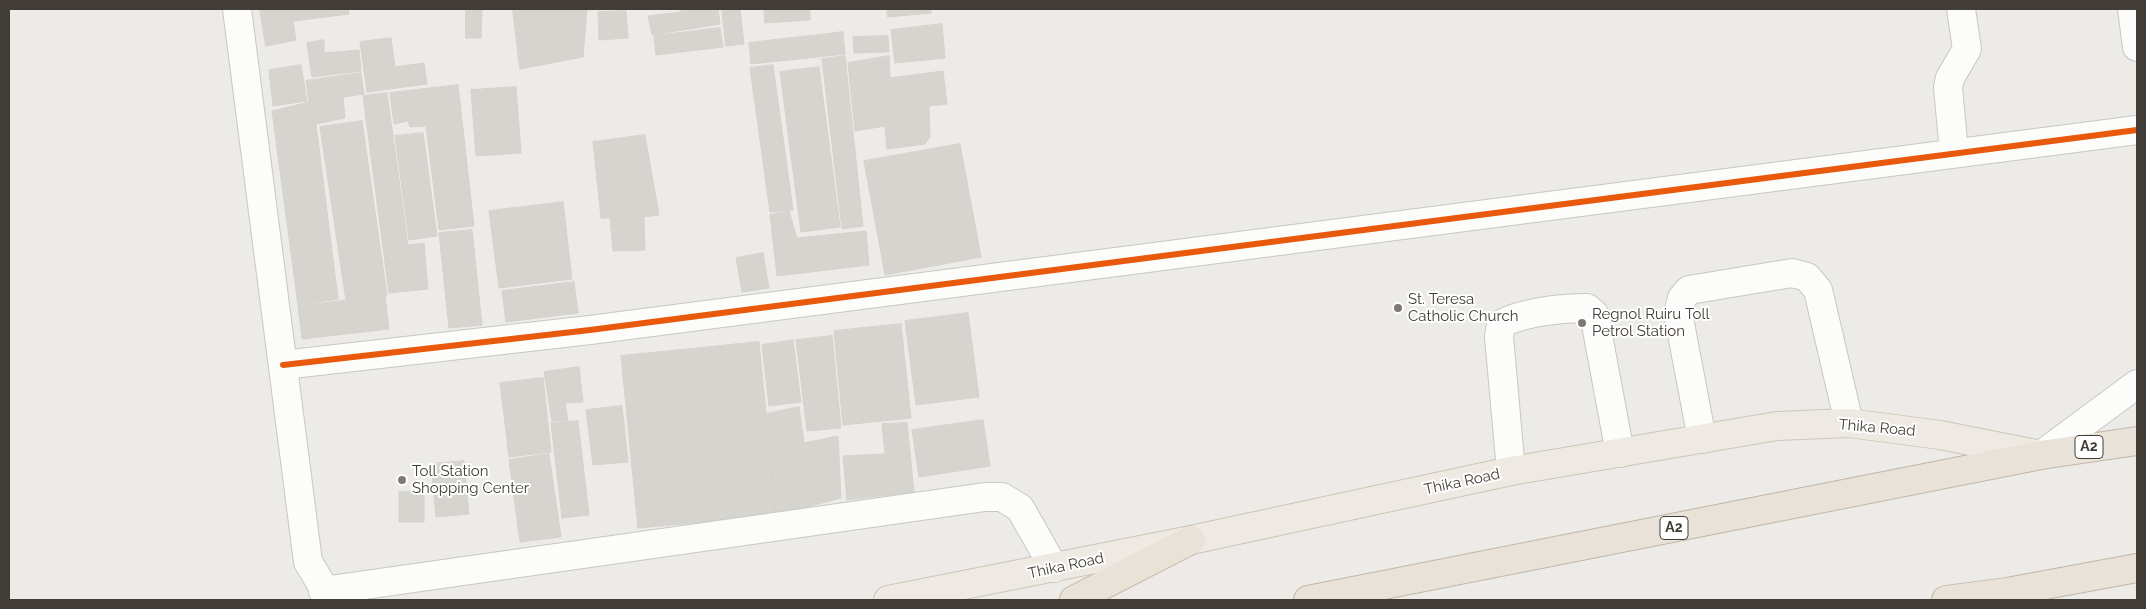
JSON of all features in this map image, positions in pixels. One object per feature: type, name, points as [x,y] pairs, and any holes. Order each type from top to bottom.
[{"type":"highway","name":"Thika Road","points":[[1308,600],[2040,455],[2137,441]]},
{"type":"highway","points":[[1074,600],[1192,540]]},
{"type":"highway","points":[[1946,600],[2007,592],[2137,568]]},
{"type":"main road","name":"Thika Road","points":[[888,600],[1192,540],[1512,471],[1777,426],[1849,423],[1940,434],[2040,455]]},
{"type":"street","points":[[237,9],[308,562],[327,595],[985,497],[1002,497],[1020,508],[1054,568]]},
{"type":"street","points":[[1954,153],[1948,87],[1950,78],[1967,49],[1961,9]]},
{"type":"street","points":[[2132,9],[2137,47]]},
{"type":"street","points":[[283,365],[590,330],[2137,130]]},
{"type":"street","points":[[1702,439],[1678,313],[1682,298],[1690,290],[1792,273],[1807,278],[1818,290],[1849,423]]},
{"type":"street","points":[[1512,471],[1499,337],[1501,324],[1514,317],[1576,308],[1587,308],[1594,314],[1620,453]]},
{"type":"street","points":[[2040,455],[2137,384]]},
{"type":"building","points":[[260,9],[291,9],[296,40],[266,46]]},
{"type":"building","points":[[291,9],[348,9],[349,14],[293,21]]},
{"type":"building","points":[[513,9],[599,9],[587,10],[583,57],[520,69]]},
{"type":"building","points":[[681,9],[718,9],[720,24],[652,35],[648,16],[681,12]]},
{"type":"building","points":[[722,9],[740,9],[744,44],[726,46]]},
{"type":"building","points":[[764,9],[810,9],[810,20],[765,23]]},
{"type":"building","points":[[887,9],[931,9],[931,13],[888,17]]},
{"type":"building","points":[[466,10],[482,10],[481,38],[466,38]]},
{"type":"building","points":[[626,11],[628,38],[599,40],[598,12]]},
{"type":"building","points":[[942,24],[945,58],[895,63],[891,30]]},
{"type":"building","points":[[720,28],[723,47],[656,55],[654,36]]},
{"type":"building","points":[[843,32],[845,54],[751,64],[749,43]]},
{"type":"building","points":[[888,36],[889,52],[854,53],[853,37]]},
{"type":"building","points":[[391,38],[395,67],[424,63],[427,84],[367,92],[360,42]]},
{"type":"building","points":[[324,40],[324,53],[359,50],[361,71],[312,77],[307,43]]},
{"type":"building","points":[[845,56],[863,226],[842,229],[822,59]]},
{"type":"building","points":[[889,56],[890,78],[943,71],[947,104],[929,106],[930,137],[925,144],[887,149],[885,126],[855,131],[848,63]]},
{"type":"building","points":[[301,65],[307,101],[273,106],[269,70]]},
{"type":"building","points":[[773,65],[793,210],[770,212],[750,68]]},
{"type":"building","points":[[819,67],[840,227],[801,232],[780,72]]},
{"type":"building","points":[[361,73],[364,94],[309,102],[306,81]]},
{"type":"building","points":[[458,85],[474,226],[439,230],[426,126],[410,127],[408,121],[394,124],[390,93]]},
{"type":"building","points":[[516,87],[521,153],[476,156],[471,90]]},
{"type":"building","points":[[387,93],[408,245],[424,243],[428,289],[389,293],[363,96]]},
{"type":"building","points":[[343,98],[345,118],[316,124],[338,299],[298,305],[272,111],[309,102]]},
{"type":"building","points":[[362,121],[387,295],[346,301],[320,127]]},
{"type":"building","points":[[423,133],[437,236],[409,240],[395,136]]},
{"type":"building","points":[[645,135],[659,215],[644,217],[645,250],[613,251],[610,218],[601,218],[593,142]]},
{"type":"building","points":[[960,144],[981,257],[885,275],[864,161]]},
{"type":"building","points":[[563,202],[572,279],[499,288],[489,211]]},
{"type":"building","points":[[789,211],[797,238],[866,231],[869,265],[777,276],[770,215]]},
{"type":"building","points":[[472,230],[482,325],[449,328],[439,233]]},
{"type":"building","points":[[763,253],[769,288],[742,292],[736,258]]},
{"type":"building","points":[[574,282],[578,313],[506,322],[502,291]]},
{"type":"building","points":[[385,296],[389,329],[302,339],[298,306]]},
{"type":"building","points":[[968,313],[979,397],[916,405],[905,321]]},
{"type":"building","points":[[901,324],[911,418],[843,425],[834,331]]},
{"type":"building","points":[[832,336],[841,428],[807,431],[796,340]]},
{"type":"building","points":[[793,340],[801,402],[769,406],[762,345]]},
{"type":"building","points":[[759,342],[776,515],[638,528],[621,356]]},
{"type":"building","points":[[579,367],[583,402],[565,403],[568,420],[552,421],[544,372]]},
{"type":"building","points":[[543,378],[551,452],[509,457],[500,383]]},
{"type":"building","points":[[622,406],[628,462],[593,465],[586,410]]},
{"type":"building","points":[[799,407],[804,443],[838,436],[841,498],[776,515],[766,414]]},
{"type":"building","points":[[983,420],[990,466],[919,477],[912,430]]},
{"type":"building","points":[[578,421],[589,515],[562,518],[551,423]]},
{"type":"building","points":[[907,423],[914,492],[847,500],[843,456],[885,454],[882,424]]},
{"type":"building","points":[[549,454],[561,537],[520,542],[509,460]]},
{"type":"building","points":[[464,461],[469,514],[436,517],[431,464]]},
{"type":"building","points":[[424,491],[424,522],[399,522],[399,492]]},
{"type":"cycle path","points":[[283,365],[590,330],[2137,130]]},
{"type":"place","name":"St. Teresa Catholic Church","points":[[1398,308]]},
{"type":"place","name":"Regnol Ruiru Toll Petrol Station","points":[[1582,323]]},
{"type":"place","name":"Toll Station Shopping Center","points":[[402,480]]}]
